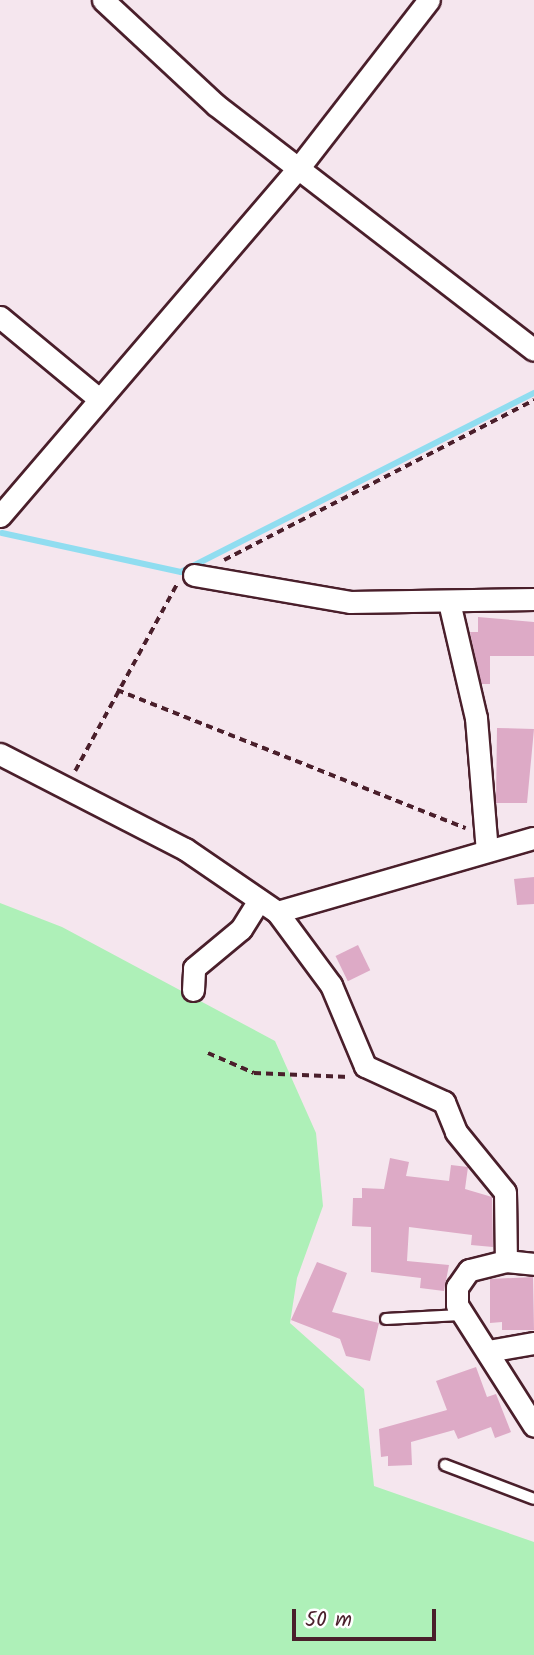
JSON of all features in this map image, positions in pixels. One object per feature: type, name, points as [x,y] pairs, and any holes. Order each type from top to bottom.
[{"type":"street","points":[[103,0],[297,170],[534,350]]},
{"type":"street","points":[[0,516],[297,170],[429,0]]},
{"type":"street","points":[[0,317],[99,399]]},
{"type":"street","points":[[194,575],[314,600],[449,602],[534,599]]},
{"type":"street","points":[[449,602],[476,718],[486,845]]},
{"type":"street","points":[[0,754],[64,791],[185,849],[268,906],[331,985],[365,1066],[444,1102],[456,1132],[505,1192],[506,1261]]},
{"type":"street","points":[[193,990],[194,968],[268,906],[486,845],[534,838]]},
{"type":"street","points":[[534,1264],[506,1261],[477,1267],[463,1278],[456,1296],[460,1315],[488,1351],[534,1426]]},
{"type":"street","points":[[488,1351],[534,1343]]},
{"type":"lane","points":[[386,1319],[460,1315]]},
{"type":"lane","points":[[445,1465],[534,1499]]},
{"type":"path","points":[[64,791],[178,583],[534,400]]},
{"type":"path","points":[[117,690],[486,845]]},
{"type":"path","points":[[208,1053],[254,1073],[347,1079],[365,1066]]},
{"type":"green space","points":[[0,903],[62,927],[275,1041],[316,1133],[323,1206],[297,1278],[290,1323],[364,1389],[374,1486],[534,1542],[534,1655],[0,1655]]},
{"type":"building","points":[[478,617],[534,622],[534,656],[490,656],[490,684],[481,684],[470,632],[478,632]]},
{"type":"building","points":[[497,728],[534,729],[527,803],[496,803]]},
{"type":"building","points":[[534,877],[534,904],[517,905],[514,879]]},
{"type":"building","points":[[358,945],[370,970],[348,981],[336,956]]},
{"type":"building","points":[[390,1158],[409,1162],[406,1176],[449,1181],[451,1165],[468,1167],[465,1189],[492,1197],[493,1247],[471,1245],[472,1235],[409,1227],[407,1261],[449,1265],[444,1291],[420,1288],[421,1278],[371,1272],[371,1227],[352,1226],[353,1198],[362,1198],[362,1188],[384,1189]]},
{"type":"building","points":[[317,1262],[347,1273],[332,1312],[379,1323],[370,1361],[346,1356],[340,1339],[291,1320]]},
{"type":"building","points":[[533,1277],[534,1330],[502,1330],[502,1322],[490,1323],[490,1279]]},
{"type":"building","points":[[476,1367],[487,1397],[496,1394],[511,1432],[495,1438],[491,1427],[458,1439],[454,1430],[411,1442],[412,1465],[388,1466],[388,1456],[381,1457],[379,1429],[447,1410],[436,1381]]},
{"type":"waterway","points":[[2,533],[181,572],[534,393]]}]
